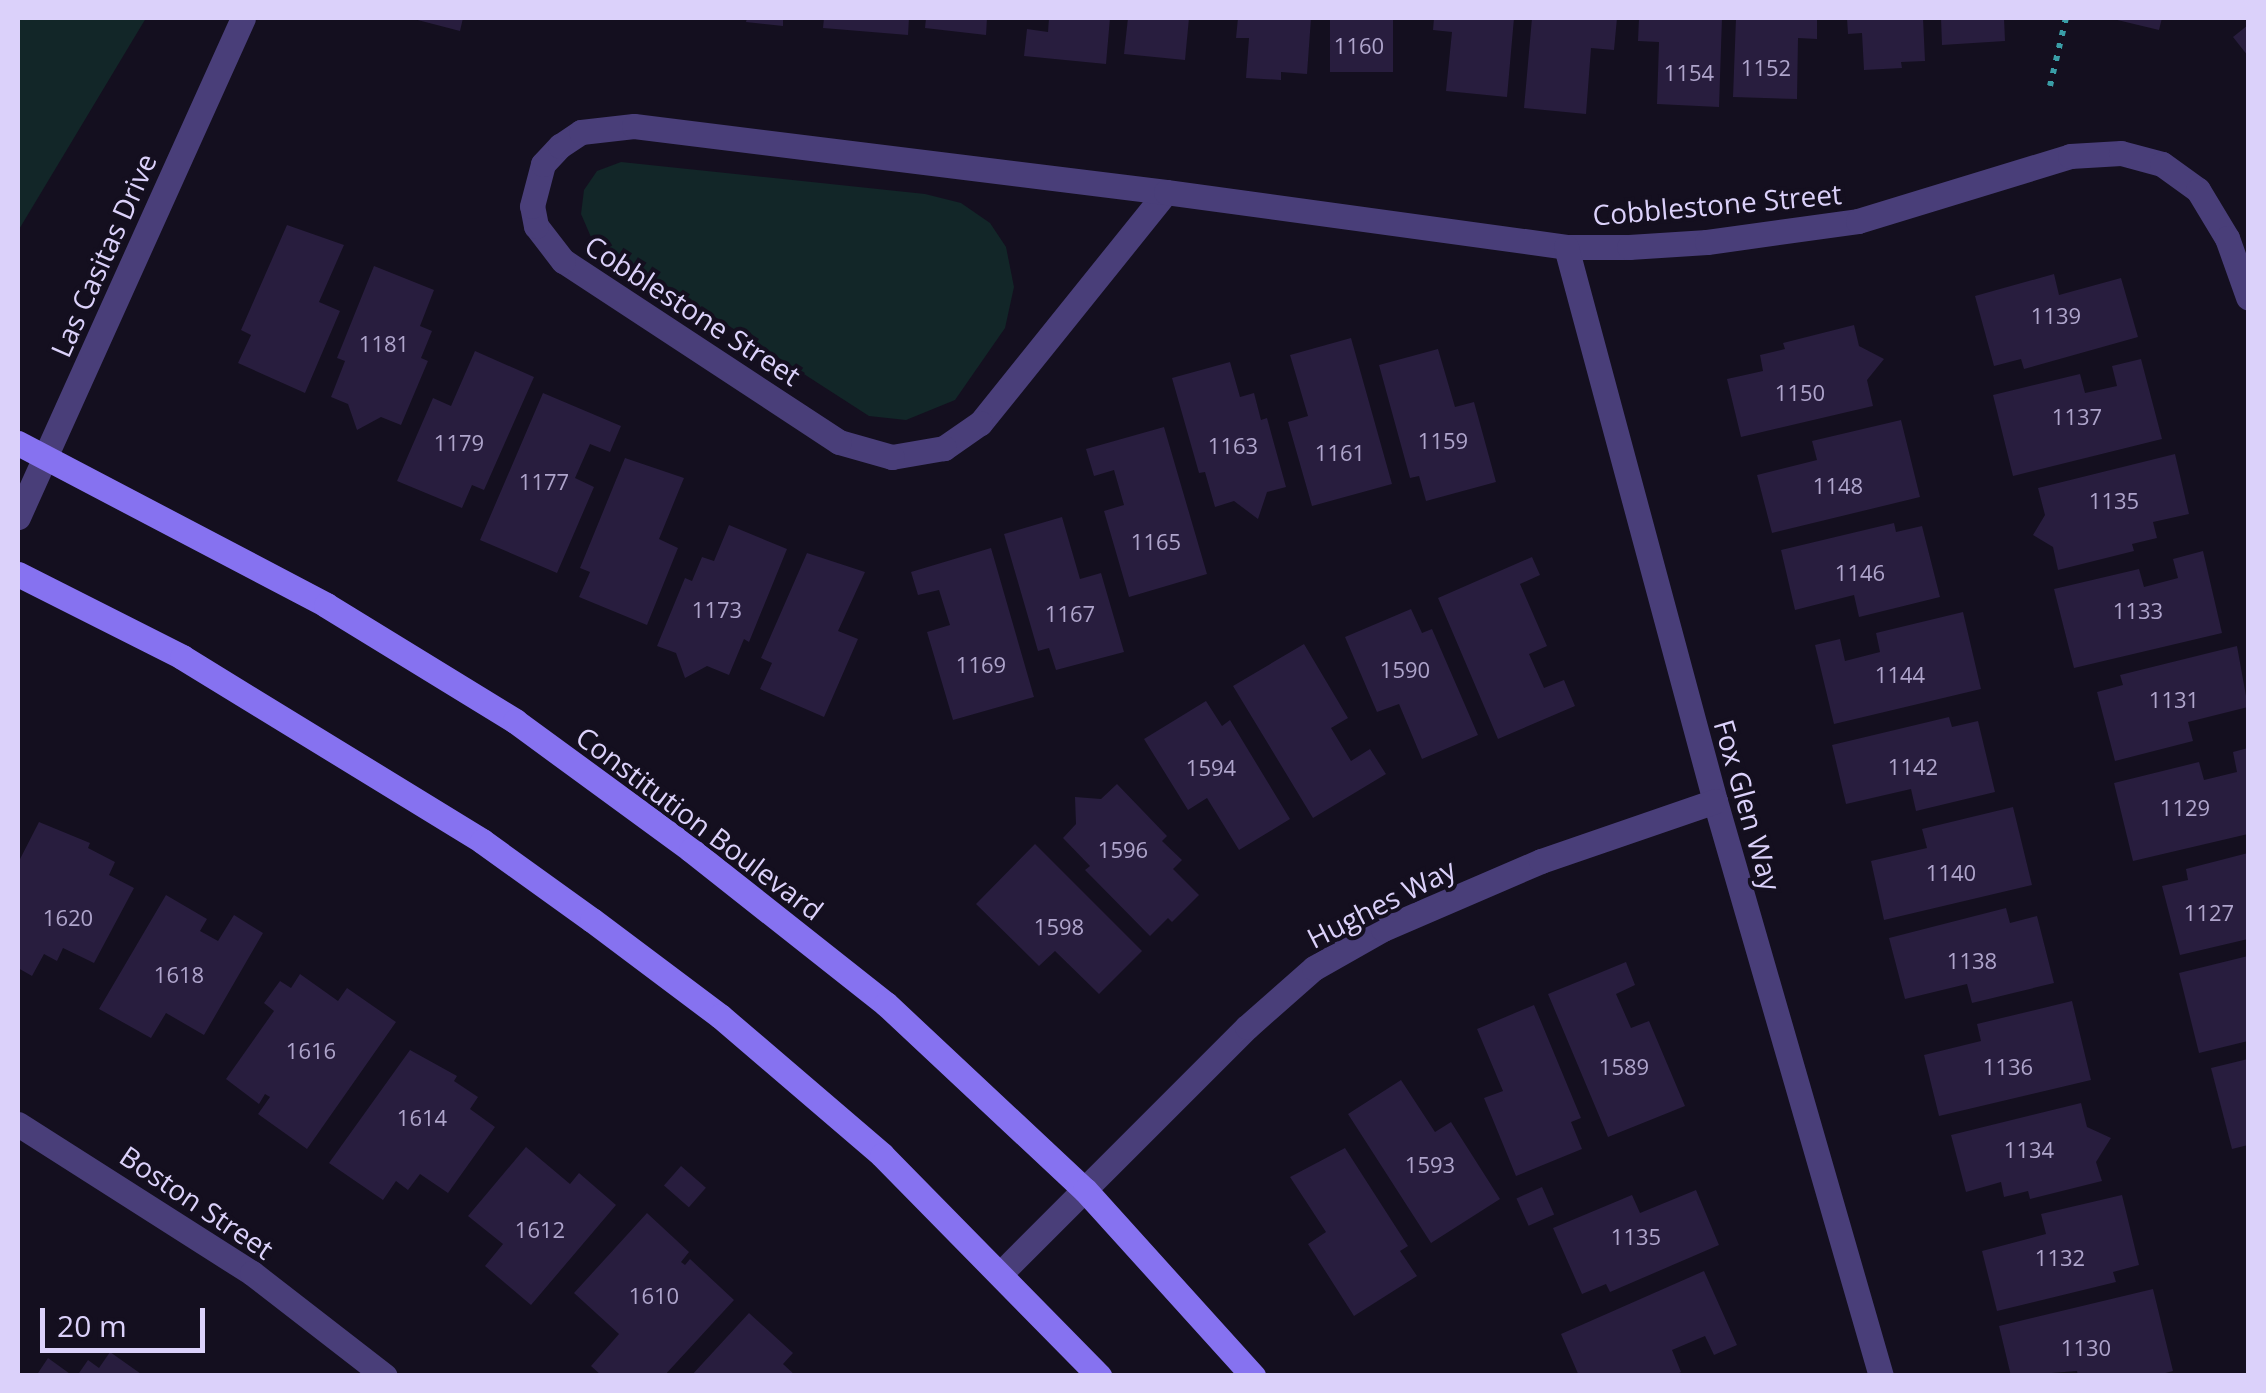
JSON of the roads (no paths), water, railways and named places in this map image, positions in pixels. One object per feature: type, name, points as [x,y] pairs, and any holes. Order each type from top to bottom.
[{"type":"main road","name":"Constitution Boulevard","points":[[18,443],[326,605],[515,721],[691,850],[886,1004],[1084,1190],[1253,1376]]},
{"type":"main road","points":[[18,574],[182,657],[498,852],[720,1016],[882,1155],[1099,1376]]},
{"type":"street","name":"Las Casitas Drive","points":[[18,517],[242,18]]},
{"type":"street","name":"Cobblestone Street","points":[[1166,192],[980,423],[944,448],[892,457],[839,442],[563,261],[536,226],[532,206],[534,184],[551,155],[581,132],[604,126],[1166,192],[1566,248],[1707,242],[1858,221],[2070,156],[2121,153],[2162,164],[2198,190],[2227,238],[2248,298]]},
{"type":"street","name":"Fox Glen Way","points":[[1566,248],[1716,802],[1881,1376]]},
{"type":"street","name":"Hughes Way","points":[[1001,1273],[1272,1005],[1344,950],[1541,861],[1716,802]]},
{"type":"street","name":"Boston Street","points":[[18,1124],[252,1273],[384,1376]]}]
